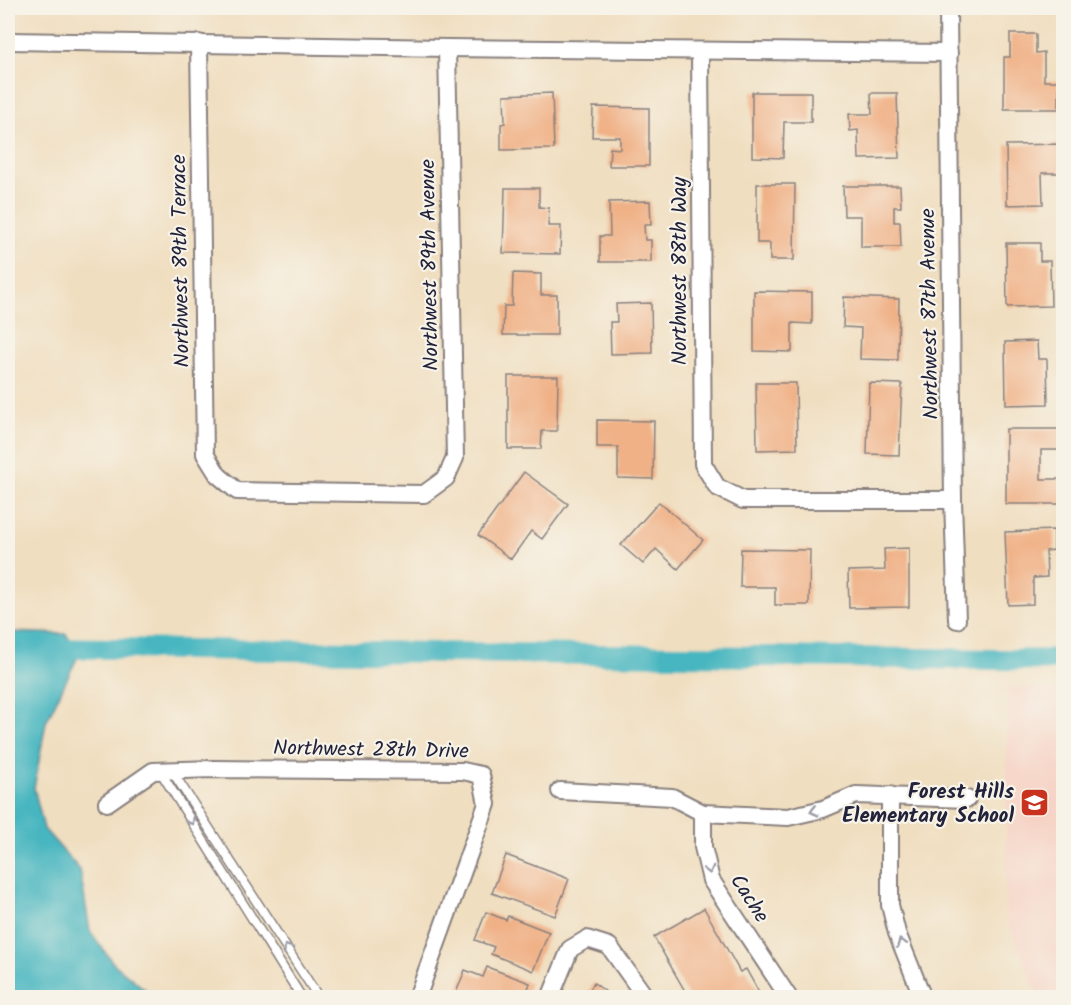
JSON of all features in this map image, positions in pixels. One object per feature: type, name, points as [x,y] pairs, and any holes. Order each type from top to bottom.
[{"type":"street","name":"Northwest 87th Avenue","points":[[948,8],[953,500],[957,620]]},
{"type":"street","points":[[8,41],[949,53]]},
{"type":"street","name":"Northwest 89th Terrace","points":[[199,43],[205,454],[218,475],[237,491],[424,494],[446,478]]},
{"type":"street","name":"Northwest 89th Avenue","points":[[446,478],[455,458],[447,48]]},
{"type":"street","name":"Northwest 88th Way","points":[[700,51],[703,464],[717,487],[743,500],[953,500]]},
{"type":"street","name":"Northwest 28th Drive","points":[[107,803],[153,771],[225,769],[463,771],[481,775],[487,804],[417,998]]},
{"type":"street","points":[[560,791],[672,797],[703,813],[788,817],[823,809],[856,795],[968,799]]},
{"type":"street","points":[[890,795],[890,905],[897,933],[923,998]]},
{"type":"street","name":"Cache","points":[[703,813],[703,847],[711,880],[789,998]]},
{"type":"street","points":[[550,998],[570,949],[587,939],[609,946],[646,998]]},
{"type":"lane","points":[[166,771],[302,998]]},
{"type":"lane","points":[[166,771],[319,998]]},
{"type":"shaded area","name":"Forest Hills Elementary School","points":[[1008,688],[1063,689],[1063,997],[1039,997],[1005,917]]},
{"type":"water","points":[[8,632],[66,634],[79,654],[46,722],[34,788],[44,829],[80,870],[90,931],[113,963],[154,997],[8,997]]},
{"type":"building","points":[[1010,34],[1036,34],[1036,53],[1044,52],[1044,81],[1059,81],[1059,109],[1004,109],[1004,57],[1010,57]]},
{"type":"building","points":[[752,92],[811,92],[811,122],[784,122],[783,158],[752,157]]},
{"type":"building","points":[[552,93],[554,149],[501,150],[501,124],[505,123],[504,95]]},
{"type":"building","points":[[871,93],[897,93],[899,158],[859,159],[858,130],[850,131],[849,114],[872,114]]},
{"type":"building","points":[[593,107],[649,108],[649,166],[609,166],[610,148],[620,149],[620,137],[592,137]]},
{"type":"building","points":[[1062,144],[1062,173],[1042,173],[1043,204],[1007,205],[1006,145]]},
{"type":"building","points":[[757,184],[795,184],[794,260],[770,260],[770,243],[757,243]]},
{"type":"building","points":[[843,186],[900,186],[901,207],[894,207],[894,222],[900,222],[901,247],[861,247],[861,216],[844,216]]},
{"type":"building","points":[[505,188],[539,188],[539,207],[549,208],[548,226],[561,226],[560,254],[503,253]]},
{"type":"building","points":[[650,201],[651,225],[644,225],[645,240],[651,240],[651,262],[600,262],[600,236],[610,236],[609,202]]},
{"type":"building","points":[[1006,243],[1040,243],[1040,261],[1050,261],[1051,306],[1007,307]]},
{"type":"building","points":[[513,273],[541,274],[541,295],[557,295],[557,335],[503,335],[504,306],[512,306]]},
{"type":"building","points":[[754,291],[812,292],[812,324],[792,323],[792,352],[754,351]]},
{"type":"building","points":[[844,297],[899,299],[898,360],[860,359],[861,328],[843,327]]},
{"type":"building","points":[[651,303],[652,353],[611,354],[610,322],[617,322],[616,304]]},
{"type":"building","points":[[1037,341],[1038,359],[1047,359],[1048,404],[1006,405],[1005,342]]},
{"type":"building","points":[[508,376],[558,376],[557,431],[542,431],[541,449],[508,449]]},
{"type":"building","points":[[756,383],[796,383],[797,449],[757,450]]},
{"type":"building","points":[[869,383],[902,384],[899,455],[867,454]]},
{"type":"building","points":[[597,420],[654,421],[653,479],[618,478],[618,447],[597,447]]},
{"type":"building","points":[[1006,429],[1063,429],[1063,450],[1041,450],[1041,479],[1063,479],[1063,504],[1006,504]]},
{"type":"building","points":[[524,472],[568,504],[542,539],[531,531],[511,559],[478,535]]},
{"type":"building","points":[[659,502],[703,540],[678,569],[656,549],[643,564],[621,545]]},
{"type":"building","points":[[1054,530],[1054,550],[1046,551],[1047,577],[1033,578],[1033,604],[1008,605],[1005,532]]},
{"type":"building","points":[[909,548],[909,607],[849,608],[848,571],[885,570],[884,549]]},
{"type":"building","points":[[741,549],[810,550],[809,605],[775,605],[775,587],[740,587]]},
{"type":"building","points":[[506,855],[569,879],[555,916],[492,893]]},
{"type":"building","points":[[704,908],[740,972],[746,969],[762,998],[689,998],[654,937]]},
{"type":"building","points":[[486,912],[506,920],[508,916],[549,932],[533,971],[491,954],[494,947],[475,940]]},
{"type":"building","points":[[487,967],[530,983],[525,998],[454,998],[465,970],[483,977]]},
{"type":"building","points":[[594,983],[614,998],[584,998]]},
{"type":"waterway","points":[[75,648],[1044,660],[1064,657]]},
{"type":"place","name":"Forest Hills Elementary School","points":[[1035,803]]}]
